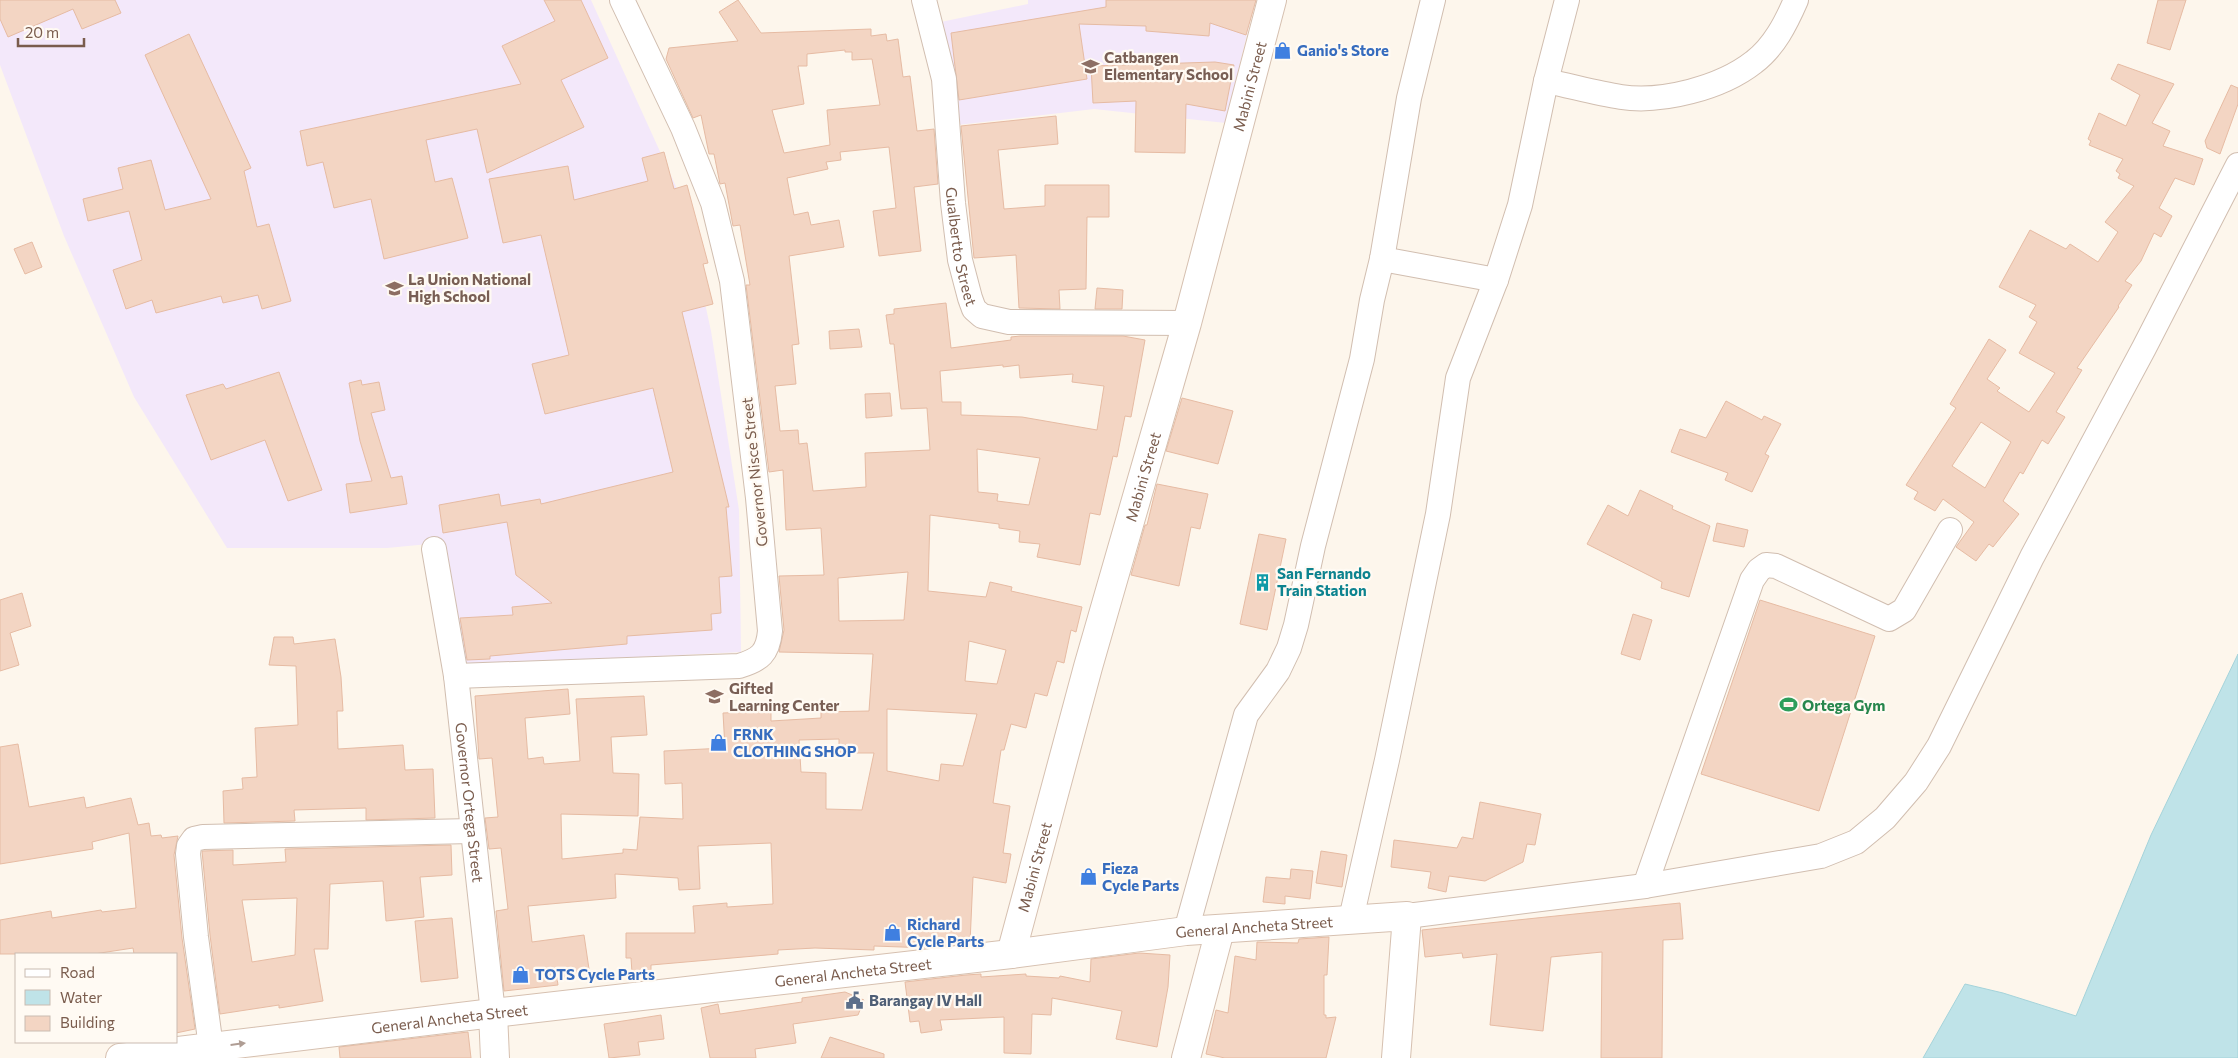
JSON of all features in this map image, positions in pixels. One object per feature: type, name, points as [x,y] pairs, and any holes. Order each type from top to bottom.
[{"type":"main road","name":"Mabini Street","points":[[1011,954],[1088,667],[1187,323],[1272,0]]},
{"type":"main road","name":"General Ancheta Street","points":[[120,1058],[493,1012],[1011,954],[1186,931],[1407,916]]},
{"type":"main road","points":[[1396,1058],[1407,916]]},
{"type":"main road","points":[[1186,1058],[1220,930]]},
{"type":"main road","name":"Governor Ortega Street","points":[[493,1012],[495,1058]]},
{"type":"street","name":"Governor Nisce Street","points":[[456,676],[739,666],[753,662],[768,645],[770,631],[758,498],[732,281],[713,203],[706,184],[683,128],[622,0]]},
{"type":"street","name":"Gualbertto Street","points":[[924,0],[944,79],[953,203],[960,260],[974,309],[982,316],[1009,322],[1187,323]]},
{"type":"street","points":[[1186,931],[1246,715],[1278,670],[1289,648],[1296,626],[1313,546],[1362,359],[1372,300],[1382,259],[1409,98],[1433,0]]},
{"type":"street","points":[[1351,919],[1387,760],[1438,514],[1458,378],[1496,280],[1520,205],[1546,80],[1566,0]]},
{"type":"street","points":[[1546,80],[1622,97],[1669,97],[1698,89],[1734,74],[1755,62],[1784,28],[1796,0]]},
{"type":"street","name":"General Ancheta Street","points":[[1407,916],[1645,886],[1778,864],[1830,853],[1856,842],[1885,818],[1916,782],[1938,746],[2032,557],[2144,348],[2238,165]]},
{"type":"street","points":[[1382,259],[1496,280]]},
{"type":"street","points":[[1645,886],[1752,580],[1759,570],[1766,565],[1776,566],[1889,619],[1904,610],[1950,530]]},
{"type":"street","name":"Governor Ortega Street","points":[[434,549],[456,676],[493,1012]]},
{"type":"street","points":[[211,1047],[196,937],[188,854],[189,846],[194,839],[203,837],[472,831]]},
{"type":"shaded area","name":"La Union National High School","points":[[0,0],[591,0],[683,202],[711,331],[739,510],[741,652],[457,666],[439,543],[387,548],[227,548],[134,397],[64,236],[0,65]]},
{"type":"shaded area","name":"Catbangen Elementary School","points":[[1028,0],[1255,0],[1226,123],[1094,109],[949,126],[936,23],[1028,4]]},
{"type":"water","points":[[2238,654],[2238,1058],[1923,1058],[1965,984],[2003,993],[2076,1016],[2151,835]]},
{"type":"building","points":[[0,0],[115,0],[121,13],[82,29],[73,9],[8,37],[0,19]]},
{"type":"building","points":[[544,0],[581,0],[608,58],[561,80],[584,127],[487,173],[477,129],[426,140],[435,182],[452,178],[468,238],[384,259],[371,199],[334,208],[323,162],[307,166],[300,131],[521,84],[502,46],[555,21]]},
{"type":"building","points":[[738,0],[761,33],[871,29],[871,36],[886,34],[887,41],[898,39],[903,77],[910,76],[917,131],[934,129],[938,184],[914,187],[921,251],[879,256],[873,211],[896,208],[889,147],[840,152],[841,160],[826,162],[828,169],[787,178],[794,215],[808,212],[811,225],[839,220],[844,247],[789,256],[799,344],[792,345],[796,384],[775,386],[780,431],[798,430],[799,444],[807,443],[813,491],[866,487],[865,453],[930,450],[927,408],[901,409],[894,344],[890,344],[886,315],[894,314],[894,309],[946,303],[951,348],[1011,340],[1011,337],[1020,336],[1123,336],[1145,340],[1131,417],[1125,416],[1117,457],[1113,456],[1100,515],[1090,513],[1080,565],[1037,557],[1040,544],[1019,542],[1020,531],[999,528],[999,524],[930,515],[928,591],[986,597],[990,582],[1012,587],[1011,591],[1082,607],[1076,632],[1071,630],[1064,663],[1057,661],[1047,696],[1035,693],[1026,728],[1011,724],[1004,750],[1001,750],[993,803],[1010,806],[1003,853],[1011,854],[1006,883],[973,877],[970,943],[929,948],[874,946],[874,950],[815,948],[778,950],[778,954],[651,965],[651,972],[632,973],[631,958],[626,958],[626,933],[695,933],[693,906],[727,903],[727,907],[773,904],[771,843],[698,846],[700,889],[679,890],[678,878],[615,874],[616,898],[528,906],[532,942],[584,935],[589,969],[578,970],[579,975],[557,978],[558,985],[504,991],[496,911],[508,909],[501,848],[489,849],[485,818],[498,817],[492,758],[479,759],[475,696],[568,689],[570,714],[525,718],[528,759],[543,757],[544,764],[580,761],[576,699],[644,696],[647,735],[611,737],[613,773],[639,774],[638,816],[561,814],[562,859],[623,853],[623,849],[637,850],[640,817],[683,819],[682,783],[665,784],[664,751],[725,748],[723,713],[771,711],[771,721],[821,718],[821,712],[869,711],[873,654],[779,652],[784,630],[779,576],[824,575],[821,528],[786,530],[783,470],[769,472],[746,285],[750,285],[740,225],[733,226],[725,183],[720,184],[714,154],[709,154],[701,115],[693,118],[666,59],[669,48],[738,41],[719,12]],"holes":[[[845,50],[845,52],[852,52],[852,60],[872,59],[880,105],[827,110],[830,145],[784,153],[772,110],[804,104],[798,66],[807,66],[807,54]],[[1019,365],[1020,378],[1073,374],[1072,382],[1104,386],[1097,430],[1022,417],[961,415],[961,402],[942,402],[940,371]],[[977,449],[1040,458],[1029,505],[997,501],[998,494],[978,492]],[[908,572],[904,620],[839,621],[838,578]],[[969,641],[1006,650],[997,684],[965,681]],[[887,709],[977,714],[963,766],[941,764],[939,781],[887,771]],[[839,739],[839,753],[874,753],[862,810],[826,809],[826,773],[801,772],[799,740]]]},
{"type":"building","points":[[1106,0],[1256,0],[1246,35],[1210,23],[1209,36],[1146,31],[1146,26],[1079,24],[1087,79],[959,100],[951,33],[1106,7]]},
{"type":"building","points":[[2158,0],[2186,0],[2170,50],[2147,43]]},
{"type":"building","points":[[189,34],[251,168],[244,171],[257,227],[269,224],[291,301],[262,309],[258,295],[223,303],[221,296],[156,313],[152,300],[126,309],[113,270],[142,260],[129,211],[88,221],[83,199],[123,189],[118,168],[151,160],[165,210],[211,199],[145,55]]},
{"type":"building","points":[[1215,62],[1234,65],[1225,111],[1186,104],[1185,153],[1135,152],[1136,101],[1093,103],[1091,66]]},
{"type":"building","points":[[2118,64],[2174,84],[2152,123],[2170,131],[2163,146],[2203,159],[2194,185],[2175,178],[2159,208],[2172,216],[2161,237],[2154,233],[2141,261],[2125,281],[2132,285],[2077,368],[2082,370],[2056,412],[2065,417],[2048,444],[2042,440],[2023,474],[2020,472],[2003,501],[2019,514],[1993,547],[1989,544],[1976,561],[1956,547],[1974,522],[1943,499],[1935,511],[1914,499],[1918,492],[1906,485],[1956,408],[1950,404],[1989,339],[2006,350],[1987,379],[2000,388],[1997,391],[2029,412],[2055,373],[2019,353],[2037,322],[2029,317],[2036,305],[1999,287],[2030,230],[2066,249],[2070,244],[2098,262],[2118,232],[2105,222],[2134,186],[2118,178],[2120,174],[2116,171],[2123,159],[2089,145],[2091,141],[2088,139],[2099,113],[2126,126],[2140,95],[2111,79]],"holes":[[[1981,422],[2011,442],[1985,488],[1952,466]]]},
{"type":"building","points":[[2231,85],[2238,88],[2238,104],[2220,154],[2207,148],[2205,141]]},
{"type":"building","points":[[1056,116],[1058,144],[998,150],[1004,209],[1045,206],[1045,185],[1109,185],[1109,217],[1087,217],[1086,289],[1059,290],[1060,309],[1019,308],[1016,255],[974,258],[961,126]]},
{"type":"building","points":[[664,152],[674,189],[687,185],[708,263],[703,264],[713,304],[682,312],[729,507],[726,507],[732,576],[719,577],[721,613],[711,614],[712,630],[627,636],[627,644],[490,656],[490,659],[467,660],[460,618],[513,615],[512,607],[552,603],[516,575],[507,522],[443,533],[439,505],[499,494],[501,506],[540,499],[541,504],[673,472],[653,388],[545,414],[532,364],[569,355],[541,235],[503,243],[489,179],[568,166],[574,200],[648,181],[642,158]]},
{"type":"building","points":[[32,242],[42,267],[25,274],[14,249]]},
{"type":"building","points":[[1097,288],[1123,290],[1122,309],[1095,309]]},
{"type":"building","points":[[859,329],[862,347],[830,349],[829,331]]},
{"type":"building","points":[[279,372],[322,490],[288,501],[265,440],[211,460],[186,395],[223,384],[226,389]]},
{"type":"building","points":[[361,380],[362,385],[379,382],[385,410],[371,413],[391,478],[402,476],[407,504],[350,513],[346,484],[372,481],[360,441],[349,383]]},
{"type":"building","points":[[890,393],[892,416],[866,418],[865,394]]},
{"type":"building","points":[[1182,398],[1233,411],[1218,464],[1166,451]]},
{"type":"building","points":[[1726,401],[1762,420],[1764,416],[1781,424],[1765,454],[1769,456],[1752,492],[1725,480],[1728,473],[1671,452],[1680,429],[1706,438]]},
{"type":"building","points":[[1157,484],[1208,494],[1200,529],[1191,527],[1179,586],[1131,575],[1145,525],[1147,525]]},
{"type":"building","points":[[1640,490],[1673,506],[1672,509],[1710,526],[1689,597],[1661,588],[1662,582],[1587,544],[1608,505],[1628,516]]},
{"type":"building","points":[[1717,523],[1748,530],[1744,547],[1713,541]]},
{"type":"building","name":"San Fernando Train Station","points":[[1259,534],[1286,539],[1267,630],[1240,624]]},
{"type":"building","points":[[22,593],[31,626],[10,633],[19,665],[0,671],[0,600]]},
{"type":"building","name":"Ortega Gym","points":[[1760,600],[1875,636],[1819,811],[1701,774]]},
{"type":"building","points":[[1633,614],[1652,620],[1640,660],[1621,654]]},
{"type":"building","points":[[274,637],[293,637],[294,644],[335,639],[341,677],[343,711],[337,711],[338,749],[403,745],[405,770],[433,769],[435,818],[366,820],[366,808],[294,810],[295,821],[224,823],[223,791],[243,789],[242,778],[257,777],[255,728],[298,725],[296,666],[269,665]]},
{"type":"building","points":[[18,744],[29,807],[84,797],[86,808],[131,798],[138,825],[149,823],[151,836],[161,835],[162,838],[178,836],[174,855],[182,938],[195,1029],[178,1033],[178,953],[134,953],[133,948],[100,953],[0,954],[0,920],[51,911],[52,918],[101,910],[102,912],[136,908],[129,833],[92,842],[93,849],[0,864],[0,747]]},
{"type":"building","points":[[1480,802],[1541,814],[1535,845],[1527,844],[1523,862],[1485,881],[1449,876],[1446,892],[1428,888],[1431,872],[1391,867],[1394,840],[1457,848],[1462,837],[1473,839]]},
{"type":"building","points":[[451,845],[452,875],[420,877],[424,917],[386,921],[383,881],[330,884],[328,949],[314,949],[323,1001],[279,1008],[279,1005],[220,1014],[202,851],[233,850],[233,865],[286,862],[285,849]],"holes":[[[297,898],[295,955],[252,962],[242,900]]]},
{"type":"building","points":[[1321,851],[1347,855],[1342,887],[1316,883]]},
{"type":"building","points":[[1291,869],[1313,871],[1310,899],[1285,896],[1285,904],[1263,902],[1266,877],[1290,879]]},
{"type":"building","points":[[1680,903],[1683,939],[1663,940],[1662,1058],[1601,1058],[1602,952],[1551,957],[1543,1031],[1490,1025],[1497,954],[1463,958],[1462,953],[1425,957],[1422,930]]},
{"type":"building","points":[[452,918],[458,978],[421,982],[415,921]]},
{"type":"building","points":[[1329,937],[1327,975],[1324,975],[1324,1015],[1326,1015],[1326,1018],[1336,1017],[1326,1058],[1225,1058],[1206,1054],[1216,1010],[1228,1013],[1235,956],[1256,960],[1257,942],[1298,943],[1299,939]]},
{"type":"building","points":[[1139,953],[1170,955],[1168,987],[1157,1047],[1116,1039],[1122,1011],[1052,998],[1051,1015],[1032,1014],[1031,1054],[1004,1053],[1004,1017],[940,1020],[942,1030],[921,1033],[919,1021],[910,1022],[905,982],[981,974],[981,977],[1026,974],[1026,976],[1059,978],[1060,976],[1090,982],[1091,959]]},
{"type":"building","points":[[845,992],[864,1000],[858,1015],[793,1024],[796,1043],[755,1049],[756,1058],[710,1058],[701,1008],[718,1004],[720,1014],[802,1002],[802,998]]},
{"type":"building","points":[[661,1015],[664,1039],[638,1042],[640,1055],[609,1058],[604,1024]]},
{"type":"building","points":[[468,1032],[471,1058],[340,1058],[339,1047]]},
{"type":"building","points":[[830,1037],[884,1054],[884,1058],[821,1058]]},
{"type":"place","name":"Ganio's Store","points":[[1283,50]]},
{"type":"place","name":"Catbangen Elementary School","points":[[1090,66]]},
{"type":"place","name":"La Union National High School","points":[[394,288]]},
{"type":"place","name":"San Fernando Train Station","points":[[1263,582]]},
{"type":"place","name":"Gifted Learning Center","points":[[715,697]]},
{"type":"place","name":"Ortega Gym","points":[[1788,705]]},
{"type":"place","name":"FRNK CLOTHING SHOP","points":[[719,743]]},
{"type":"place","name":"Fieza Cycle Parts","points":[[1088,877]]},
{"type":"place","name":"Richard Cycle Parts","points":[[893,933]]},
{"type":"place","name":"TOTS Cycle Parts","points":[[521,974]]},
{"type":"place","name":"Barangay IV Hall","points":[[855,1000]]}]
